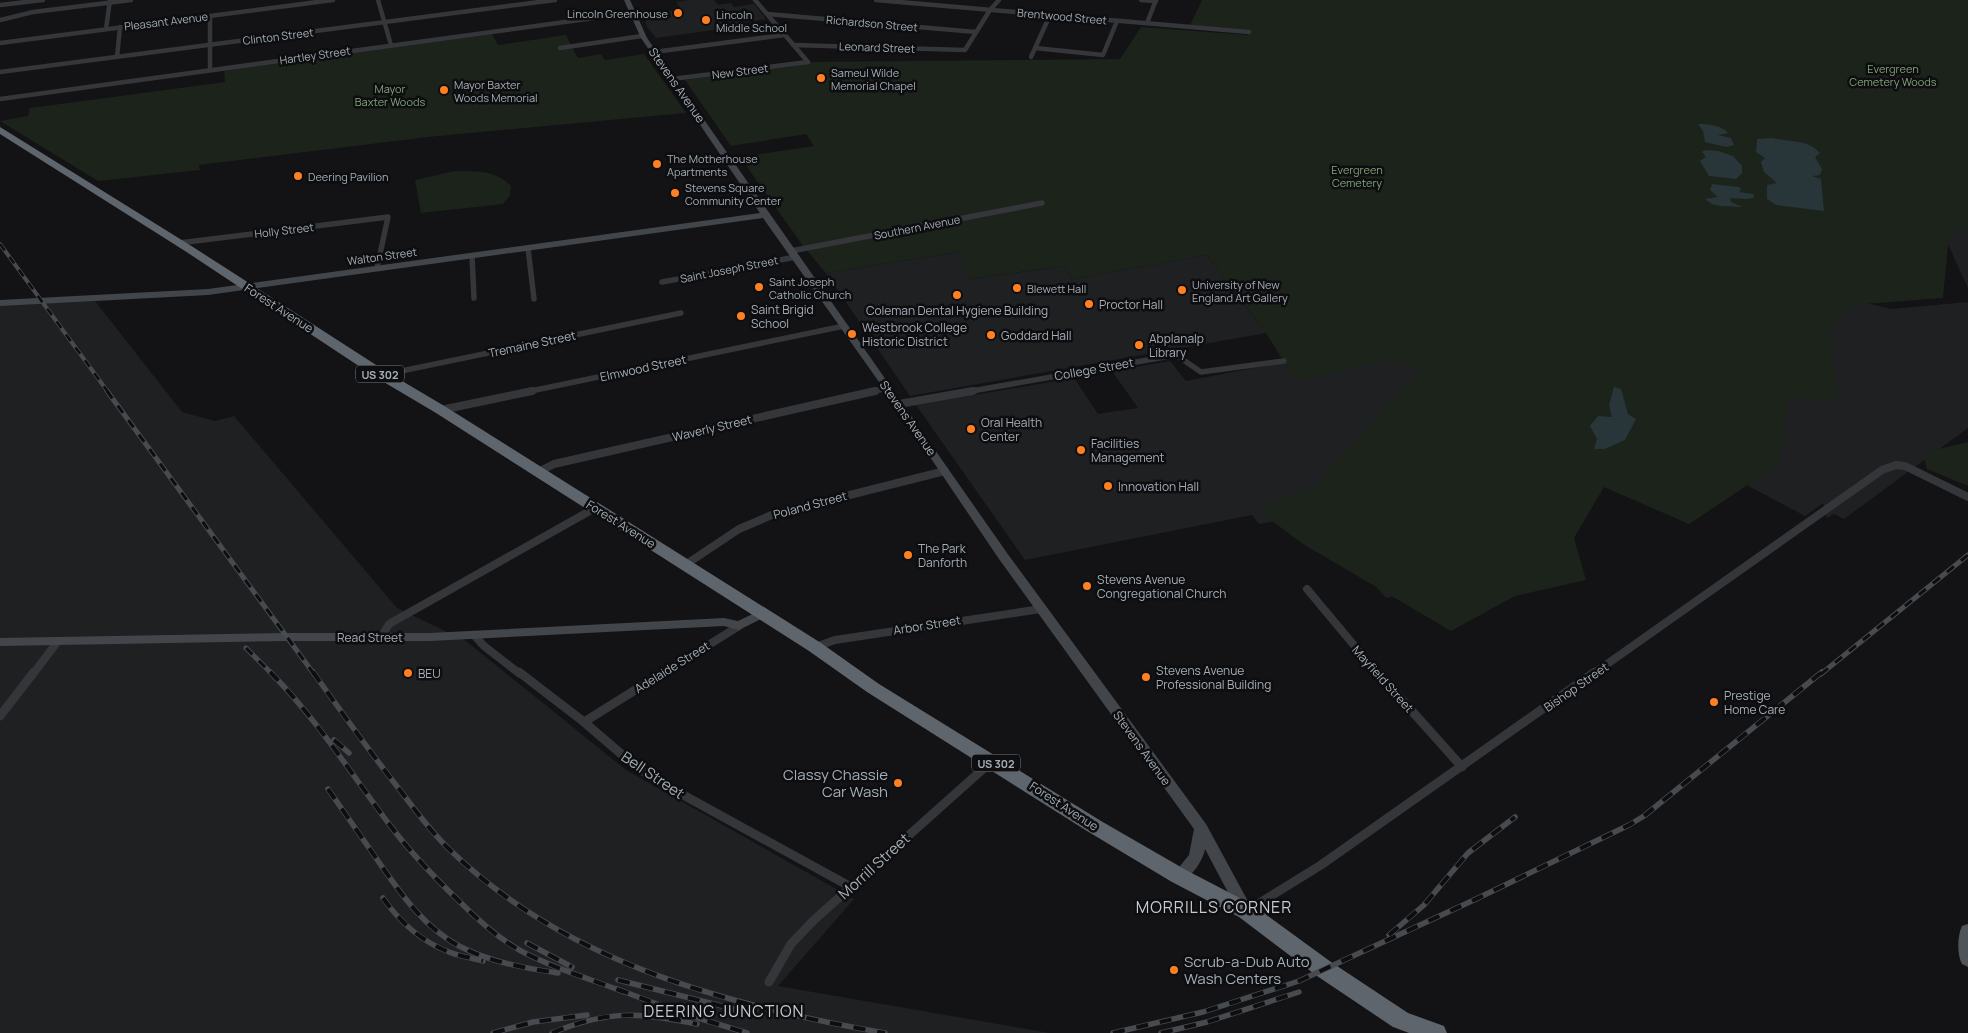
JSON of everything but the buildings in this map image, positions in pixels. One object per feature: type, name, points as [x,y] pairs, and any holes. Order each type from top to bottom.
[{"type":"highway","name":"Forest Avenue","points":[[0,130],[179,243],[382,375],[441,410],[815,647],[873,688],[1094,826],[1179,876],[1246,911]]},
{"type":"highway","name":"US 302","points":[[1246,911],[1311,960],[1408,1026],[1436,1033]]},
{"type":"main road","name":"Stevens Avenue","points":[[627,0],[642,36],[765,215],[900,404],[1041,609],[1201,828],[1246,911]]},
{"type":"main road","name":"Walton Street","points":[[0,302],[181,294],[247,287],[765,215]]},
{"type":"main road","name":"Adelaide Street","points":[[739,626],[761,614]]},
{"type":"main road","name":"Read Street","points":[[0,642],[474,635],[724,622],[739,626]]},
{"type":"main road","points":[[1179,876],[1196,857],[1201,828]]},
{"type":"main road","points":[[1968,931],[1968,958]]},
{"type":"street","points":[[0,5],[43,0],[40,11]]},
{"type":"street","points":[[0,20],[40,11],[110,1],[131,0]]},
{"type":"street","name":"Pleasant Avenue","points":[[0,43],[333,0]]},
{"type":"street","points":[[378,0],[391,45]]},
{"type":"street","name":"Clinton Street","points":[[0,72],[555,0]]},
{"type":"street","points":[[755,0],[793,44]]},
{"type":"street","name":"Brentwood Street","points":[[876,0],[1249,32]]},
{"type":"street","points":[[976,32],[999,0]]},
{"type":"street","points":[[1141,0],[1156,1],[1147,23]]},
{"type":"street","points":[[106,29],[110,1]]},
{"type":"street","name":"Hartley Street","points":[[0,99],[631,13]]},
{"type":"street","name":"Richardson Street","points":[[767,14],[976,32]]},
{"type":"street","points":[[1031,57],[1050,15]]},
{"type":"street","points":[[210,16],[210,69]]},
{"type":"street","points":[[1035,48],[1103,55],[1117,21]]},
{"type":"street","points":[[118,57],[120,27]]},
{"type":"street","name":"Leonard Street","points":[[793,44],[961,50],[967,49],[976,32]]},
{"type":"street","points":[[654,52],[784,34]]},
{"type":"street","points":[[560,48],[642,36]]},
{"type":"street","name":"New Street","points":[[672,79],[808,62],[793,44]]},
{"type":"street","name":"Southern Avenue","points":[[793,254],[1042,203]]},
{"type":"street","name":"Holly Street","points":[[179,243],[388,217],[377,268]]},
{"type":"street","points":[[528,248],[534,299]]},
{"type":"street","name":"Saint Joseph Street","points":[[662,282],[793,254]]},
{"type":"street","points":[[472,256],[474,298]]},
{"type":"street","name":"Tremaine Street","points":[[382,375],[681,313]]},
{"type":"street","name":"Elmwood Street","points":[[441,410],[844,326]]},
{"type":"street","name":"College Street","points":[[900,404],[1176,355],[1201,372],[1284,361]]},
{"type":"street","name":"Waverly Street","points":[[538,472],[554,464],[888,388]]},
{"type":"street","name":"Bishop Street","points":[[1246,911],[1320,865],[1462,767],[1882,470],[1896,465],[1905,466],[1968,497]]},
{"type":"street","name":"Poland Street","points":[[685,565],[754,521],[789,510],[945,471]]},
{"type":"street","points":[[382,636],[388,624],[595,508]]},
{"type":"street","name":"Mayfield Street","points":[[1307,589],[1349,641],[1462,767]]},
{"type":"street","name":"Arbor Street","points":[[815,647],[835,640],[1041,609]]},
{"type":"street","name":"Adelaide Street","points":[[584,722],[739,626]]},
{"type":"street","name":"Bell Street","points":[[474,635],[484,646],[584,722],[634,765],[656,780],[851,887]]},
{"type":"street","points":[[0,716],[58,641]]},
{"type":"street","name":"Morrill Street","points":[[769,982],[791,944],[851,887],[992,761]]},
{"type":"shaded area","name":"Lincoln Middle School","points":[[714,0],[718,5],[731,3],[734,7],[754,4],[766,19],[742,23],[752,36],[743,26],[656,38],[647,27],[645,20],[671,17],[669,11],[681,9],[676,2]]},
{"type":"shaded area","points":[[1698,124],[1722,128],[1728,133],[1718,135],[1731,138],[1734,145],[1726,147],[1705,142],[1703,131]]},
{"type":"shaded area","points":[[1772,138],[1804,143],[1815,148],[1820,153],[1815,157],[1822,169],[1820,175],[1812,176],[1821,179],[1824,211],[1776,205],[1767,199],[1767,185],[1777,183],[1764,172],[1761,162],[1765,158],[1756,152],[1757,139]]},
{"type":"shaded area","points":[[1705,150],[1718,151],[1733,156],[1742,166],[1742,173],[1736,179],[1709,176],[1700,161],[1706,157],[1702,152]]},
{"type":"shaded area","points":[[1712,184],[1739,187],[1741,189],[1739,192],[1754,194],[1753,198],[1730,198],[1731,202],[1742,207],[1712,204],[1705,199],[1718,197],[1710,190]]},
{"type":"shaded area","points":[[1968,194],[1968,288],[1928,200]]},
{"type":"shaded area","points":[[959,252],[970,279],[1064,266],[1072,279],[1207,255],[1266,333],[910,396],[826,273]]},
{"type":"shaded area","points":[[1693,261],[1891,309],[1968,302],[1968,428],[1844,519],[1834,514],[1827,518],[1823,503],[1805,516],[1739,481],[1599,483],[1394,596],[1386,598],[1311,515],[1259,524],[1252,515],[1025,560],[916,405],[1074,378],[1098,414],[1138,408],[1112,371],[1170,361],[1186,381],[1285,362]]},
{"type":"shaded area","points":[[95,301],[182,412],[215,421],[234,416],[397,608],[466,641],[626,770],[854,899],[778,986],[1050,1033],[0,1033],[0,305]]},
{"type":"shaded area","points":[[1614,387],[1621,389],[1628,414],[1636,419],[1625,440],[1605,449],[1594,449],[1597,439],[1590,426],[1598,416],[1612,417],[1609,405]]},
{"type":"green space","points":[[1202,0],[1968,0],[1968,225],[1949,234],[1943,298],[1852,305],[1828,329],[1839,402],[1789,397],[1778,465],[1689,524],[1604,487],[1574,538],[1586,580],[1515,596],[1451,631],[1303,544],[1256,509],[1314,487],[1421,369],[1391,360],[1296,381],[1266,333],[1207,255],[1072,279],[1064,266],[969,279],[958,252],[826,273],[803,246],[740,157],[814,146],[806,134],[731,146],[685,80],[808,62],[1120,59],[1141,27],[1248,35],[1249,30],[1190,25]],"holes":[[[1628,414],[1636,419],[1625,440],[1605,449],[1595,448],[1597,439],[1612,417]]]},
{"type":"green space","name":"Mayor Baxter Woods","points":[[492,34],[498,45],[566,35],[578,58],[601,54],[605,60],[644,54],[686,113],[428,137],[199,165],[200,170],[98,181],[0,121],[28,116],[30,108],[225,82],[224,71]]},
{"type":"green space","points":[[455,171],[485,172],[499,177],[511,186],[510,195],[503,204],[421,213],[415,180]]},
{"type":"green space","points":[[1968,442],[1968,486],[1927,469],[1923,453]]},
{"type":"railway","points":[[0,244],[108,392]]},
{"type":"railway","points":[[107,391],[314,674]]},
{"type":"railway","points":[[1821,674],[1968,555]]},
{"type":"railway","points":[[246,648],[270,672]]},
{"type":"railway","points":[[270,672],[318,727],[405,845],[492,932],[529,955],[624,992]]},
{"type":"railway","points":[[313,672],[421,818],[442,842],[495,889],[545,922],[597,950],[652,974],[709,993],[768,1009],[885,1033]]},
{"type":"railway","points":[[1113,1033],[1203,1012],[1299,981],[1474,900],[1629,825],[1644,816],[1822,672]]},
{"type":"railway","points":[[334,740],[349,753]]},
{"type":"railway","points":[[328,789],[412,907],[446,938],[471,952],[495,960],[558,973]]},
{"type":"railway","points":[[1389,935],[1424,905],[1468,853],[1515,817]]},
{"type":"railway","points":[[383,898],[396,915],[420,937],[439,948],[483,961]]},
{"type":"railway","points":[[527,943],[572,967]]},
{"type":"railway","points":[[618,980],[738,1010]]},
{"type":"railway","points":[[617,989],[678,1012],[747,1033]]},
{"type":"railway","points":[[1161,1033],[1207,1022],[1299,992]]},
{"type":"railway","points":[[493,1033],[533,1022],[587,1015]]},
{"type":"railway","points":[[552,1033],[590,1020],[623,1015],[657,1017],[697,1024]]},
{"type":"place","name":"Lincoln Greenhouse","points":[[678,13]]},
{"type":"place","name":"Lincoln Middle School","points":[[706,20]]},
{"type":"place","name":"Sameul Wilde Memorial Chapel","points":[[821,78]]},
{"type":"place","name":"Mayor Baxter Woods Memorial","points":[[444,90]]},
{"type":"place","name":"The Motherhouse Apartments","points":[[657,164]]},
{"type":"place","name":"Deering Pavilion","points":[[298,176]]},
{"type":"place","name":"Stevens Square Community Center","points":[[675,193]]},
{"type":"place","name":"Saint Joseph Catholic Church","points":[[759,287]]},
{"type":"place","name":"Blewett Hall","points":[[1017,288]]},
{"type":"place","name":"University of New England Art Gallery","points":[[1182,290]]},
{"type":"place","name":"Coleman Dental Hygiene Building","points":[[957,295]]},
{"type":"place","name":"Proctor Hall","points":[[1089,304]]},
{"type":"place","name":"Saint Brigid School","points":[[741,316]]},
{"type":"place","name":"Westbrook College Historic District","points":[[852,334]]},
{"type":"place","name":"Goddard Hall","points":[[991,335]]},
{"type":"place","name":"Abplanalp Library","points":[[1139,345]]},
{"type":"place","name":"Oral Health Center","points":[[971,429]]},
{"type":"place","name":"Facilities Management","points":[[1081,450]]},
{"type":"place","name":"Innovation Hall","points":[[1108,486]]},
{"type":"place","name":"The Park Danforth","points":[[908,555]]},
{"type":"place","name":"Stevens Avenue Congregational Church","points":[[1087,586]]},
{"type":"place","name":"BEU","points":[[408,673]]},
{"type":"place","name":"Stevens Avenue Professional Building","points":[[1146,677]]},
{"type":"place","name":"Prestige Home Care","points":[[1714,702]]},
{"type":"place","name":"Classy Chassie Car Wash","points":[[898,783]]},
{"type":"place","name":"Scrub-a-Dub Auto Wash Centers","points":[[1174,970]]},
{"type":"district","name":"MORRILLS CORNER","points":[[1214,907]]},
{"type":"district","name":"DEERING JUNCTION","points":[[724,1011]]},
{"type":"park label","name":"Evergreen Cemetery Woods","points":[[1893,74]]},
{"type":"park label","name":"Evergreen Cemetery","points":[[1357,175]]}]
